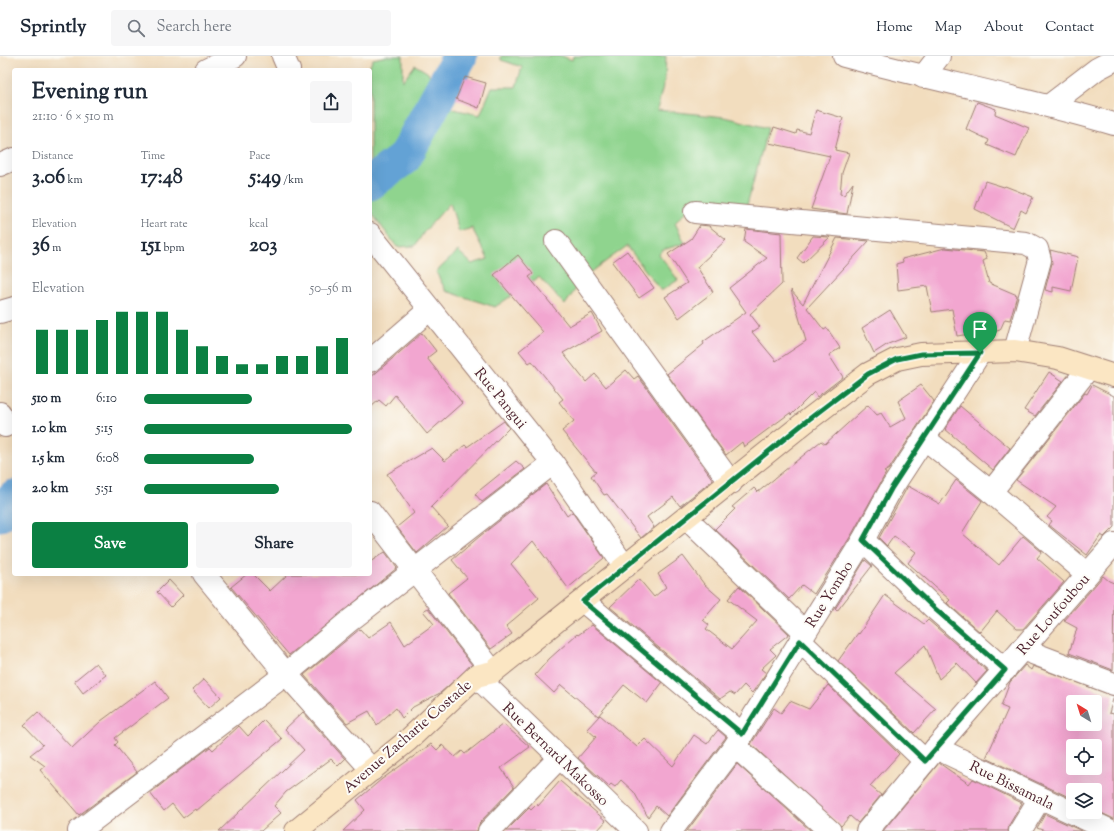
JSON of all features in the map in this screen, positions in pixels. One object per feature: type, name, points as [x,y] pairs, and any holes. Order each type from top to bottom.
[{"type":"street","points":[[210,68],[235,56]]},
{"type":"street","points":[[283,56],[288,68]]},
{"type":"street","points":[[844,56],[923,77],[1050,105],[1114,124]]},
{"type":"street","points":[[923,77],[939,56]]},
{"type":"street","points":[[1050,105],[1098,69],[1114,60]]},
{"type":"street","points":[[0,165],[12,160]]},
{"type":"street","points":[[695,212],[1026,243],[1037,250],[1040,260],[1015,351]]},
{"type":"street","name":"Rue Pangui","points":[[372,237],[429,310],[553,463],[626,568]]},
{"type":"street","points":[[556,241],[731,483]]},
{"type":"street","points":[[0,312],[12,309]]},
{"type":"street","points":[[372,359],[429,310]]},
{"type":"street","name":"Avenue Zacharie Costade","points":[[296,831],[407,741],[485,674],[626,568],[804,423],[868,374],[897,359],[921,354],[1015,351],[1058,358],[1088,369],[1114,376]]},
{"type":"street","name":"Rue Yombo","points":[[671,831],[739,740],[863,540],[891,489],[980,353]]},
{"type":"street","points":[[991,492],[1088,369]]},
{"type":"street","points":[[924,438],[991,492],[1099,570]]},
{"type":"street","points":[[79,831],[286,674],[414,570],[553,463]]},
{"type":"street","name":"Rue Bernard Makosso","points":[[372,515],[414,570],[485,674],[560,757],[636,831]]},
{"type":"street","name":"Rue Bissamala","points":[[687,519],[802,637],[930,754],[1040,798],[1111,831]]},
{"type":"street","points":[[863,540],[934,608],[1005,670]]},
{"type":"street","name":"Rue Loufoubou","points":[[867,831],[930,754],[1022,649],[1099,570],[1114,544]]},
{"type":"street","points":[[206,576],[286,674],[372,770]]},
{"type":"street","points":[[583,601],[739,740],[830,831]]},
{"type":"street","points":[[1022,649],[1114,684]]},
{"type":"street","points":[[489,831],[560,757]]},
{"type":"street","points":[[1020,831],[1040,798]]},
{"type":"green space","points":[[387,56],[403,56],[403,81],[415,65],[427,72],[443,89],[451,75],[461,77],[449,108],[480,115],[492,87],[516,87],[522,67],[501,60],[501,56],[562,56],[572,60],[573,56],[666,56],[665,78],[657,110],[725,117],[768,128],[747,205],[706,215],[689,208],[675,223],[685,243],[663,250],[659,254],[678,280],[661,291],[627,246],[583,278],[565,305],[539,277],[495,307],[446,291],[436,272],[458,251],[472,264],[488,259],[472,228],[459,232],[450,203],[424,232],[415,246],[397,247],[372,214],[372,68],[369,68],[373,59]]},
{"type":"building","points":[[465,77],[486,83],[479,108],[456,99]]},
{"type":"building","points":[[977,102],[996,109],[995,114],[1029,128],[1016,157],[987,145],[989,140],[966,129]]},
{"type":"building","points":[[816,110],[843,118],[835,150],[849,153],[842,173],[840,194],[844,195],[853,183],[847,214],[811,209],[830,156],[769,143],[774,127],[796,134],[797,130],[809,133]]},
{"type":"building","points":[[985,181],[1004,187],[1005,186],[1033,197],[1026,213],[1021,210],[1013,228],[975,209]]},
{"type":"building","points":[[700,225],[709,226],[726,240],[697,267],[713,292],[679,318],[665,297],[687,283],[668,254],[691,239]]},
{"type":"building","points":[[746,229],[781,233],[782,284],[750,314],[760,327],[752,332],[776,361],[806,341],[791,290],[803,304],[837,238],[869,241],[807,308],[824,330],[827,328],[840,348],[829,355],[843,377],[817,397],[814,392],[791,415],[790,413],[744,447],[742,442],[726,455],[667,374],[704,344],[703,342],[746,312],[729,288],[767,258],[744,242]]},
{"type":"building","points":[[813,236],[830,237],[803,263],[797,258]]},
{"type":"building","points":[[945,248],[984,252],[987,259],[983,261],[989,283],[1017,295],[1010,320],[1005,319],[1000,330],[983,335],[982,332],[957,336],[952,309],[932,312],[927,286],[898,290],[896,264],[903,262],[902,259]]},
{"type":"building","points":[[1050,250],[1078,257],[1071,291],[1053,287],[1053,292],[1045,290],[1052,263]]},
{"type":"building","points":[[627,251],[654,288],[639,298],[612,262]]},
{"type":"building","points":[[518,255],[533,274],[529,277],[569,326],[592,313],[602,331],[563,353],[586,382],[595,374],[606,387],[626,370],[634,379],[638,376],[713,480],[680,506],[673,497],[647,517],[654,527],[641,538],[607,494],[604,495],[591,476],[596,472],[562,431],[574,421],[559,402],[563,399],[532,361],[529,363],[519,351],[543,332],[494,275]]},
{"type":"building","points":[[890,310],[906,337],[888,344],[874,353],[862,328]]},
{"type":"building","points":[[422,333],[436,351],[427,358],[462,403],[427,434],[395,395],[386,406],[379,400],[372,406],[372,376]]},
{"type":"building","points":[[1049,372],[1063,381],[1035,416],[1024,410]]},
{"type":"building","points":[[921,385],[934,401],[889,469],[884,472],[886,473],[852,534],[814,594],[802,585],[789,599],[715,529],[735,509],[732,507],[754,488],[758,492],[821,441],[825,444],[868,405],[877,415],[881,413],[890,427],[906,418],[898,401]]},
{"type":"building","points":[[1092,385],[1114,396],[1114,527],[1104,537],[1101,535],[1087,555],[1049,525],[1052,521],[1047,517],[1056,507],[1016,480],[1085,393],[1087,394]]},
{"type":"building","points":[[960,406],[1010,448],[993,470],[945,429]]},
{"type":"building","points":[[504,421],[509,428],[431,507],[448,526],[417,553],[397,527],[414,513],[387,474],[432,448],[445,461],[465,445],[467,447]]},
{"type":"building","points":[[516,461],[525,469],[482,502],[475,494]]},
{"type":"building","points":[[956,480],[982,501],[962,533],[999,565],[1023,536],[1042,552],[1037,558],[1064,582],[1023,629],[1017,629],[997,611],[980,632],[947,603],[950,600],[908,563],[916,552],[894,536],[887,546],[879,538],[908,486],[940,504]]},
{"type":"building","points":[[546,484],[567,516],[572,512],[604,558],[568,588],[533,541],[511,564],[539,598],[506,626],[512,634],[491,649],[448,593],[467,578],[452,560]]},
{"type":"building","points":[[385,552],[397,568],[289,655],[231,587],[245,576],[255,576],[270,591],[286,576],[372,576],[372,561]]},
{"type":"building","points":[[683,556],[704,584],[721,599],[703,620],[709,625],[706,629],[732,649],[757,621],[728,599],[739,586],[789,634],[770,649],[776,655],[761,669],[766,673],[752,693],[744,685],[735,695],[730,692],[720,699],[610,607],[639,579],[654,597],[666,587],[658,574]]},
{"type":"building","points":[[865,560],[872,566],[837,611],[835,609]]},
{"type":"building","points":[[1103,576],[1114,583],[1113,670],[1069,653],[1077,628],[1064,621]]},
{"type":"building","points":[[169,580],[183,595],[171,607],[157,592]]},
{"type":"building","points":[[885,595],[924,624],[928,620],[987,671],[976,683],[957,663],[939,679],[925,645],[894,673],[936,709],[914,733],[838,661],[858,633],[859,634]]},
{"type":"building","points":[[428,608],[472,665],[440,693],[413,707],[402,718],[396,708],[377,725],[369,711],[347,723],[304,675],[360,629],[368,638],[391,622],[405,645],[434,624],[423,611]]},
{"type":"building","points":[[592,625],[662,683],[647,703],[624,685],[598,716],[561,685],[554,693],[535,675],[549,659],[577,634],[578,635]]},
{"type":"building","points":[[96,663],[106,675],[83,693],[74,681]]},
{"type":"building","points":[[1025,665],[1031,670],[1033,666],[1114,696],[1109,713],[1114,714],[1114,819],[1102,813],[1102,783],[1066,783],[1066,796],[986,758],[1008,709],[1001,706],[1010,682]]},
{"type":"building","points":[[204,679],[221,697],[209,708],[192,690]]},
{"type":"building","points":[[155,681],[168,698],[115,738],[118,742],[115,745],[137,772],[79,815],[40,770],[45,766],[30,755],[43,745],[24,725],[38,712],[72,748],[101,721]]},
{"type":"building","points":[[828,685],[899,754],[870,786],[881,795],[858,823],[850,816],[841,826],[751,744],[774,708],[781,713],[790,701],[809,709]]},
{"type":"building","points":[[303,712],[345,759],[338,766],[331,759],[286,792],[274,806],[281,813],[261,831],[219,831],[304,750],[285,729]]},
{"type":"building","points":[[600,715],[637,747],[645,739],[673,766],[694,735],[707,744],[718,730],[726,737],[667,816],[656,806],[648,817],[634,792],[621,780],[615,787],[611,784],[609,786],[578,758],[596,737],[587,729]]},
{"type":"building","points":[[264,720],[282,739],[196,811],[195,809],[183,818],[172,804],[164,811],[150,793],[210,747],[213,750],[239,726],[248,736]]},
{"type":"building","points":[[503,724],[530,747],[501,768],[514,787],[480,822],[477,831],[343,831],[365,810],[357,800],[382,779],[431,744],[437,750],[442,745],[455,757],[462,751],[465,754]]},
{"type":"building","points":[[939,763],[969,784],[973,779],[1022,803],[1009,825],[1008,831],[883,831]]},
{"type":"building","points":[[737,764],[811,831],[687,831]]},
{"type":"building","points":[[560,781],[606,821],[597,831],[506,831],[529,808],[531,810],[537,804],[538,806]]},
{"type":"building","points":[[1045,814],[1082,831],[1045,831],[1037,828]]},
{"type":"waterway","points":[[372,182],[404,158],[460,56]]},
{"type":"waterway","points":[[0,514],[12,499]]},
{"type":"route","points":[[980,353],[891,489],[863,540],[934,608],[1005,670],[925,761],[800,641],[742,734],[583,601],[687,519],[804,423],[868,374],[897,359],[921,354],[980,353]]}]
